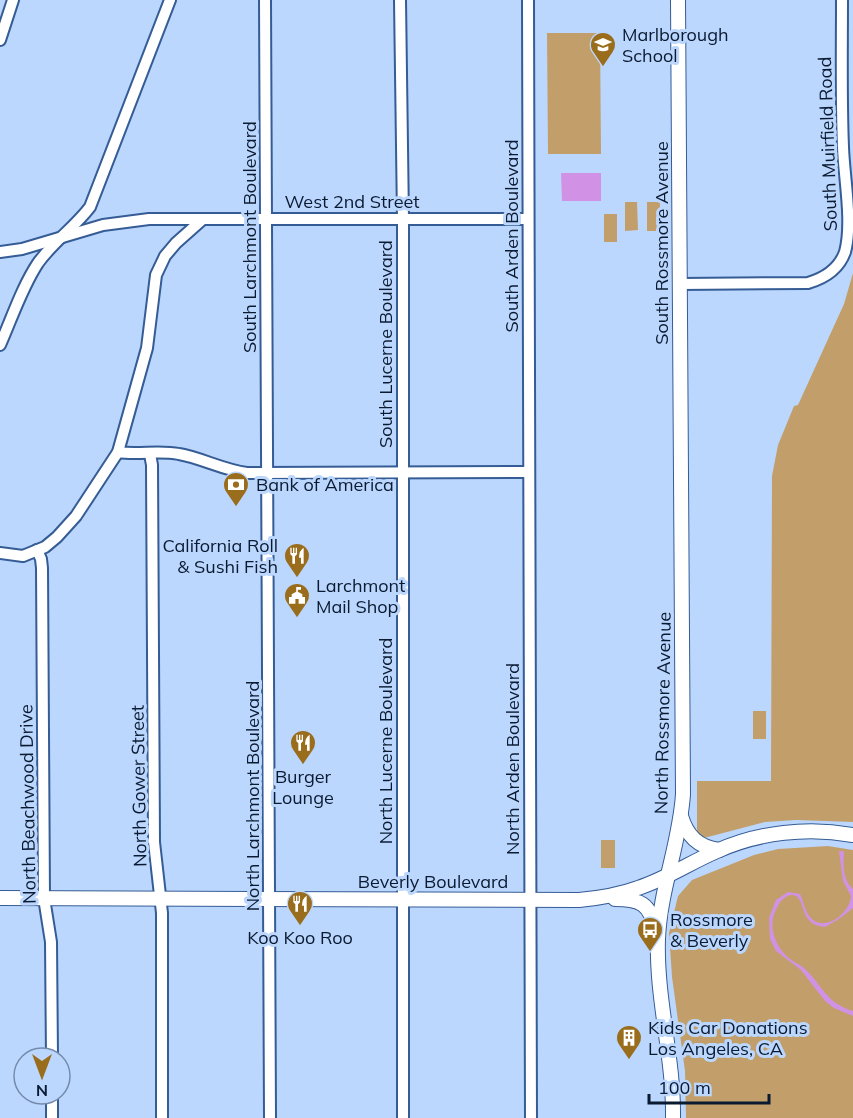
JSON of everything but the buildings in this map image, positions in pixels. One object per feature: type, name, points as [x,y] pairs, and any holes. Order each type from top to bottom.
[{"type":"main road","name":"South Rossmore Avenue","points":[[678,0],[682,486]]},
{"type":"main road","name":"North Rossmore Avenue","points":[[673,1118],[672,1072],[661,994],[658,951],[662,904],[681,816],[683,764],[682,486]]},
{"type":"main road","points":[[681,816],[688,834],[694,840],[701,846],[718,850]]},
{"type":"main road","name":"Beverly Boulevard","points":[[0,898],[579,900],[627,892],[718,850],[745,841],[784,833],[833,832],[853,836]]},
{"type":"main road","points":[[579,900],[627,899],[642,903],[652,915],[658,951]]},
{"type":"street","points":[[0,40],[13,0]]},
{"type":"street","points":[[0,345],[38,264],[49,249],[90,207],[170,0]]},
{"type":"street","name":"South Larchmont Boulevard","points":[[265,0],[268,473]]},
{"type":"street","name":"South Lucerne Boulevard","points":[[400,0],[402,472]]},
{"type":"street","name":"South Arden Boulevard","points":[[528,0],[529,472]]},
{"type":"street","name":"South Muirfield Road","points":[[680,284],[808,282],[826,276],[844,254],[849,228],[844,166],[848,96],[842,0]]},
{"type":"street","name":"West 2nd Street","points":[[0,252],[22,249],[103,225],[149,219],[528,219]]},
{"type":"street","points":[[0,553],[23,556],[45,547],[57,537],[76,516],[118,452],[147,348],[156,275],[165,256],[203,219]]},
{"type":"street","points":[[118,452],[177,453],[237,471],[268,473],[529,472]]},
{"type":"street","name":"North Gower Street","points":[[150,454],[152,465],[154,842],[161,899],[162,1118]]},
{"type":"street","name":"North Lucerne Boulevard","points":[[402,472],[403,1118]]},
{"type":"street","name":"North Arden Boulevard","points":[[529,472],[531,1118]]},
{"type":"street","name":"North Larchmont Boulevard","points":[[268,473],[270,1118]]},
{"type":"street","name":"North Beachwood Drive","points":[[37,550],[42,568],[44,898],[51,942],[51,1046]]},
{"type":"shaded area","points":[[547,33],[600,33],[601,154],[548,154]]},
{"type":"shaded area","points":[[561,173],[601,173],[601,201],[562,201]]},
{"type":"shaded area","points":[[625,202],[637,202],[638,230],[625,231]]},
{"type":"shaded area","points":[[647,202],[660,202],[660,231],[647,231]]},
{"type":"shaded area","points":[[604,214],[617,214],[617,242],[604,242]]},
{"type":"shaded area","points":[[853,273],[853,822],[796,820],[765,822],[704,838],[697,832],[697,781],[771,781],[772,476],[778,445],[794,406],[798,405],[844,304]]},
{"type":"shaded area","points":[[753,711],[766,711],[766,739],[753,739]]},
{"type":"shaded area","points":[[601,840],[615,840],[615,868],[601,868]]},
{"type":"shaded area","points":[[828,846],[853,850],[853,1118],[686,1118],[685,1071],[672,977],[669,933],[678,896],[692,880],[754,855],[778,849]]},
{"type":"shaded area","points":[[839,851],[844,853],[844,873],[853,889],[853,908],[825,927],[812,923],[798,898],[790,895],[779,904],[774,913],[773,928],[776,942],[785,954],[805,969],[831,999],[853,1011],[853,1016],[834,1008],[825,1001],[801,970],[776,951],[770,939],[769,918],[776,900],[788,892],[800,894],[808,915],[819,923],[837,918],[847,908],[851,896],[843,881]]},
{"type":"place","name":"Marlborough School","points":[[603,68]]},
{"type":"place","name":"Bank of America","points":[[236,508]]},
{"type":"place","name":"California Roll & Sushi Fish","points":[[297,579]]},
{"type":"place","name":"Larchmont Mail Shop","points":[[297,619]]},
{"type":"place","name":"Burger Lounge","points":[[303,766]]},
{"type":"place","name":"Koo Koo Roo","points":[[300,927]]},
{"type":"place","name":"Rossmore & Beverly","points":[[650,953]]},
{"type":"place","name":"Kids Car Donations Los Angeles, CA","points":[[629,1061]]}]
